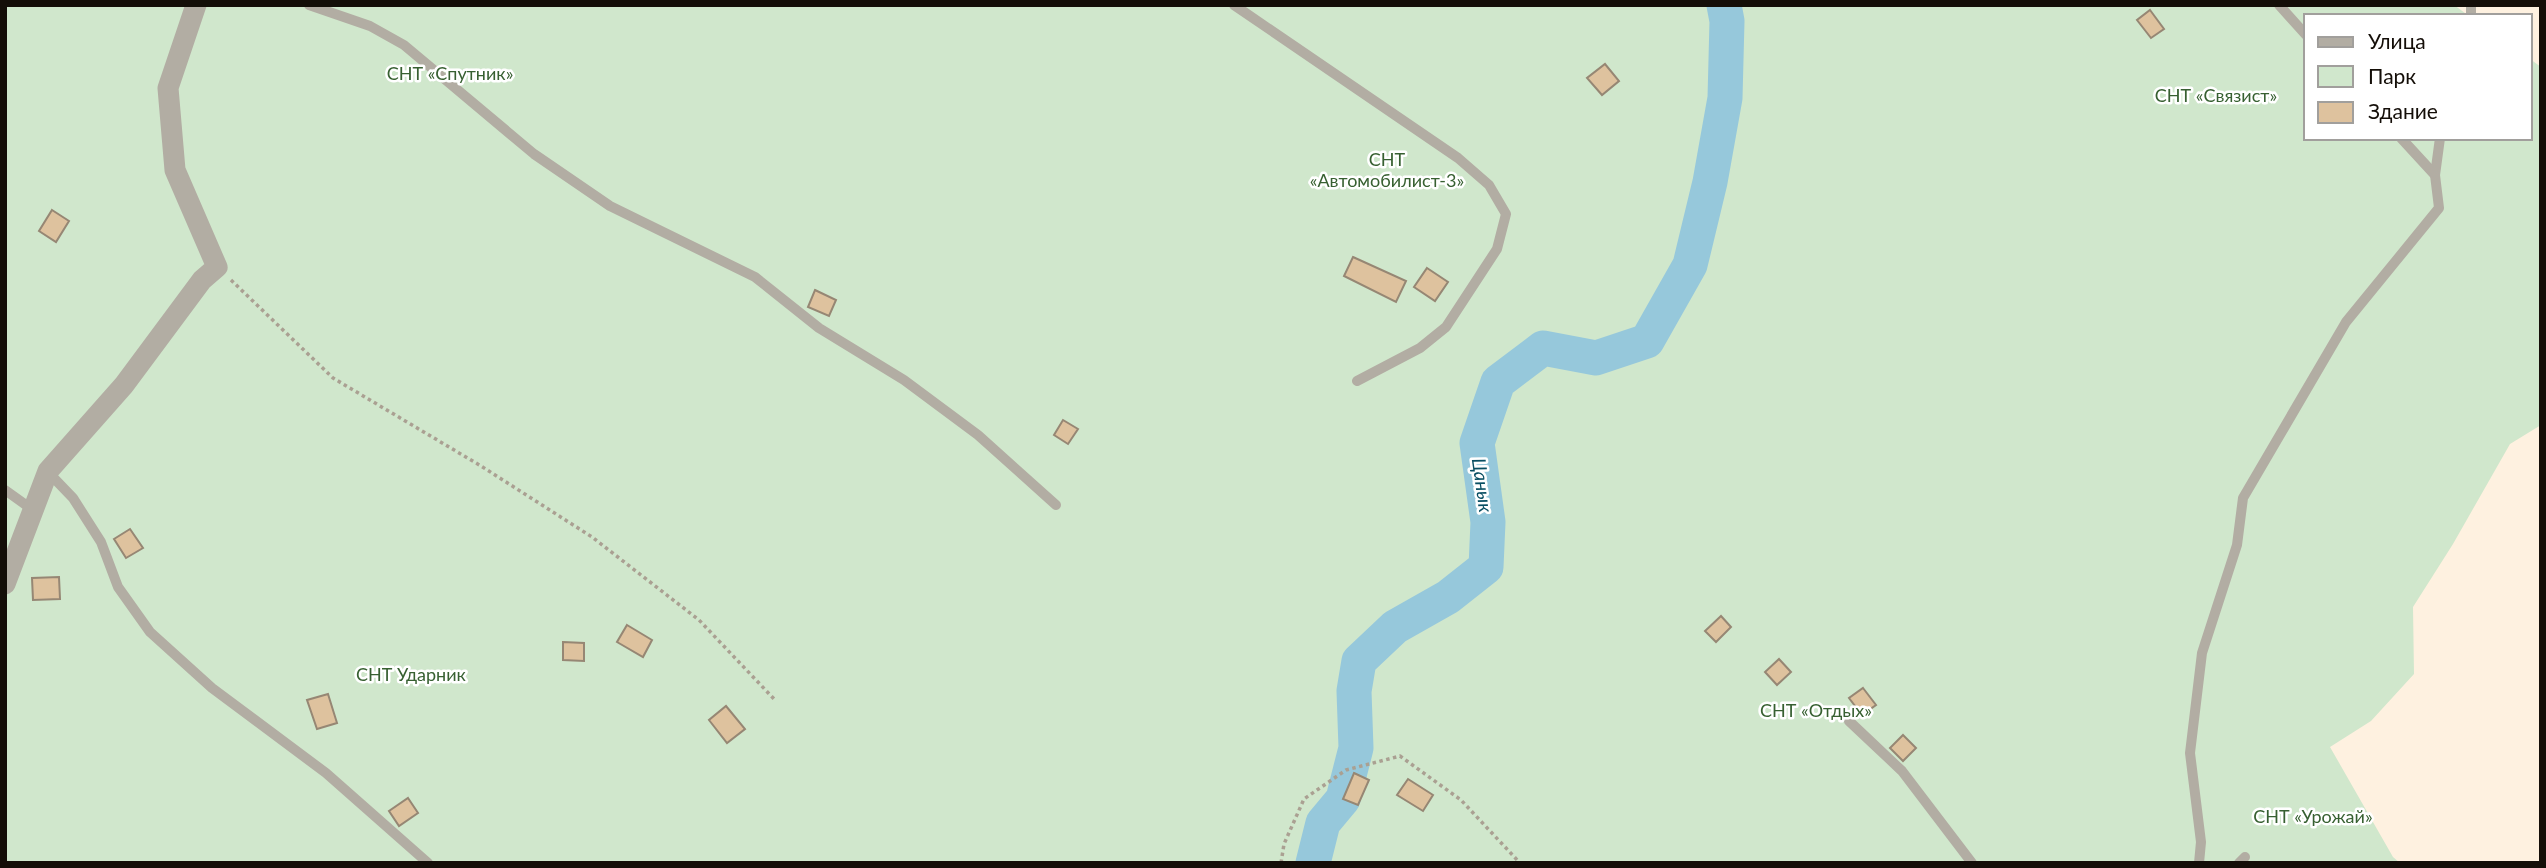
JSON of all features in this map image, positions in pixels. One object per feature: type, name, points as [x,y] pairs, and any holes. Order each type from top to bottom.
[{"type":"street","points":[[5,584],[48,471],[124,385],[202,281],[217,267],[175,170],[169,88],[196,5]]},
{"type":"lane","points":[[309,5],[370,26],[404,45],[534,154],[610,206],[755,276],[819,328],[904,380],[978,435],[1056,505]]},
{"type":"lane","points":[[1234,5],[1458,159],[1489,185],[1506,214],[1497,248],[1446,327],[1420,348],[1357,381]]},
{"type":"lane","points":[[2279,5],[2304,33]]},
{"type":"lane","points":[[2404,140],[2435,175]]},
{"type":"lane","points":[[2199,863],[2201,842],[2190,753],[2203,653],[2237,545],[2243,498],[2346,322],[2439,208],[2435,175],[2440,140]]},
{"type":"lane","points":[[48,471],[73,498],[101,542],[118,587],[150,632],[212,688],[326,773],[428,863]]},
{"type":"lane","points":[[5,490],[33,510]]},
{"type":"lane","points":[[1849,721],[1902,771],[1972,863]]},
{"type":"path","points":[[217,267],[333,378],[481,466],[592,537],[699,620],[775,700]]},
{"type":"path","points":[[1281,863],[1284,844],[1304,799],[1346,770],[1400,756],[1461,800],[1520,863]]},
{"type":"green space","points":[[5,5],[2454,5],[2466,14],[2304,14],[2304,140],[2532,140],[2532,60],[2541,67],[2541,425],[2510,444],[2453,544],[2413,607],[2414,674],[2371,721],[2330,747],[2393,857],[2400,863],[5,863]]},
{"type":"building","points":[[2150,10],[2164,29],[2151,38],[2137,20]]},
{"type":"building","points":[[1605,64],[1619,81],[1602,95],[1587,78]]},
{"type":"building","points":[[52,210],[69,221],[56,242],[39,231]]},
{"type":"building","points":[[1353,257],[1406,281],[1396,302],[1344,276]]},
{"type":"building","points":[[1427,268],[1448,282],[1435,301],[1414,287]]},
{"type":"building","points":[[815,290],[836,300],[829,316],[808,307]]},
{"type":"building","points":[[1063,420],[1078,429],[1068,444],[1054,435]]},
{"type":"building","points":[[130,529],[143,548],[126,558],[114,539]]},
{"type":"building","points":[[59,577],[60,599],[33,600],[32,578]]},
{"type":"building","points":[[1721,616],[1731,627],[1716,642],[1705,631]]},
{"type":"building","points":[[627,625],[652,640],[643,657],[617,642]]},
{"type":"building","points":[[563,642],[584,643],[584,661],[563,660]]},
{"type":"building","points":[[1779,659],[1791,672],[1777,685],[1765,672]]},
{"type":"building","points":[[1863,688],[1876,705],[1862,715],[1849,698]]},
{"type":"building","points":[[328,694],[337,723],[317,729],[307,700]]},
{"type":"building","points":[[726,706],[745,729],[727,743],[709,720]]},
{"type":"building","points":[[1903,735],[1916,748],[1903,761],[1890,748]]},
{"type":"building","points":[[1354,773],[1369,780],[1358,805],[1343,799]]},
{"type":"building","points":[[1408,779],[1433,795],[1423,811],[1397,795]]},
{"type":"building","points":[[408,798],[418,813],[399,826],[389,811]]},
{"type":"waterway","name":"Цанык","points":[[1313,863],[1323,823],[1343,799],[1356,748],[1354,691],[1359,661],[1395,627],[1448,597],[1486,567],[1488,522],[1477,443],[1498,382],[1543,348],[1596,358],[1647,341],[1690,265],[1710,182],[1725,98],[1727,21],[1724,5]]},
{"type":"park label","name":"СНТ «Спутник»","points":[[450,73]]},
{"type":"park label","name":"СНТ «Связист»","points":[[2216,95]]},
{"type":"park label","name":"СНТ «Автомобилист-3»","points":[[1387,169]]},
{"type":"park label","name":"СНТ Ударник","points":[[411,674]]},
{"type":"park label","name":"СНТ «Отдых»","points":[[1816,710]]},
{"type":"park label","name":"СНТ «Урожай»","points":[[2313,816]]}]
